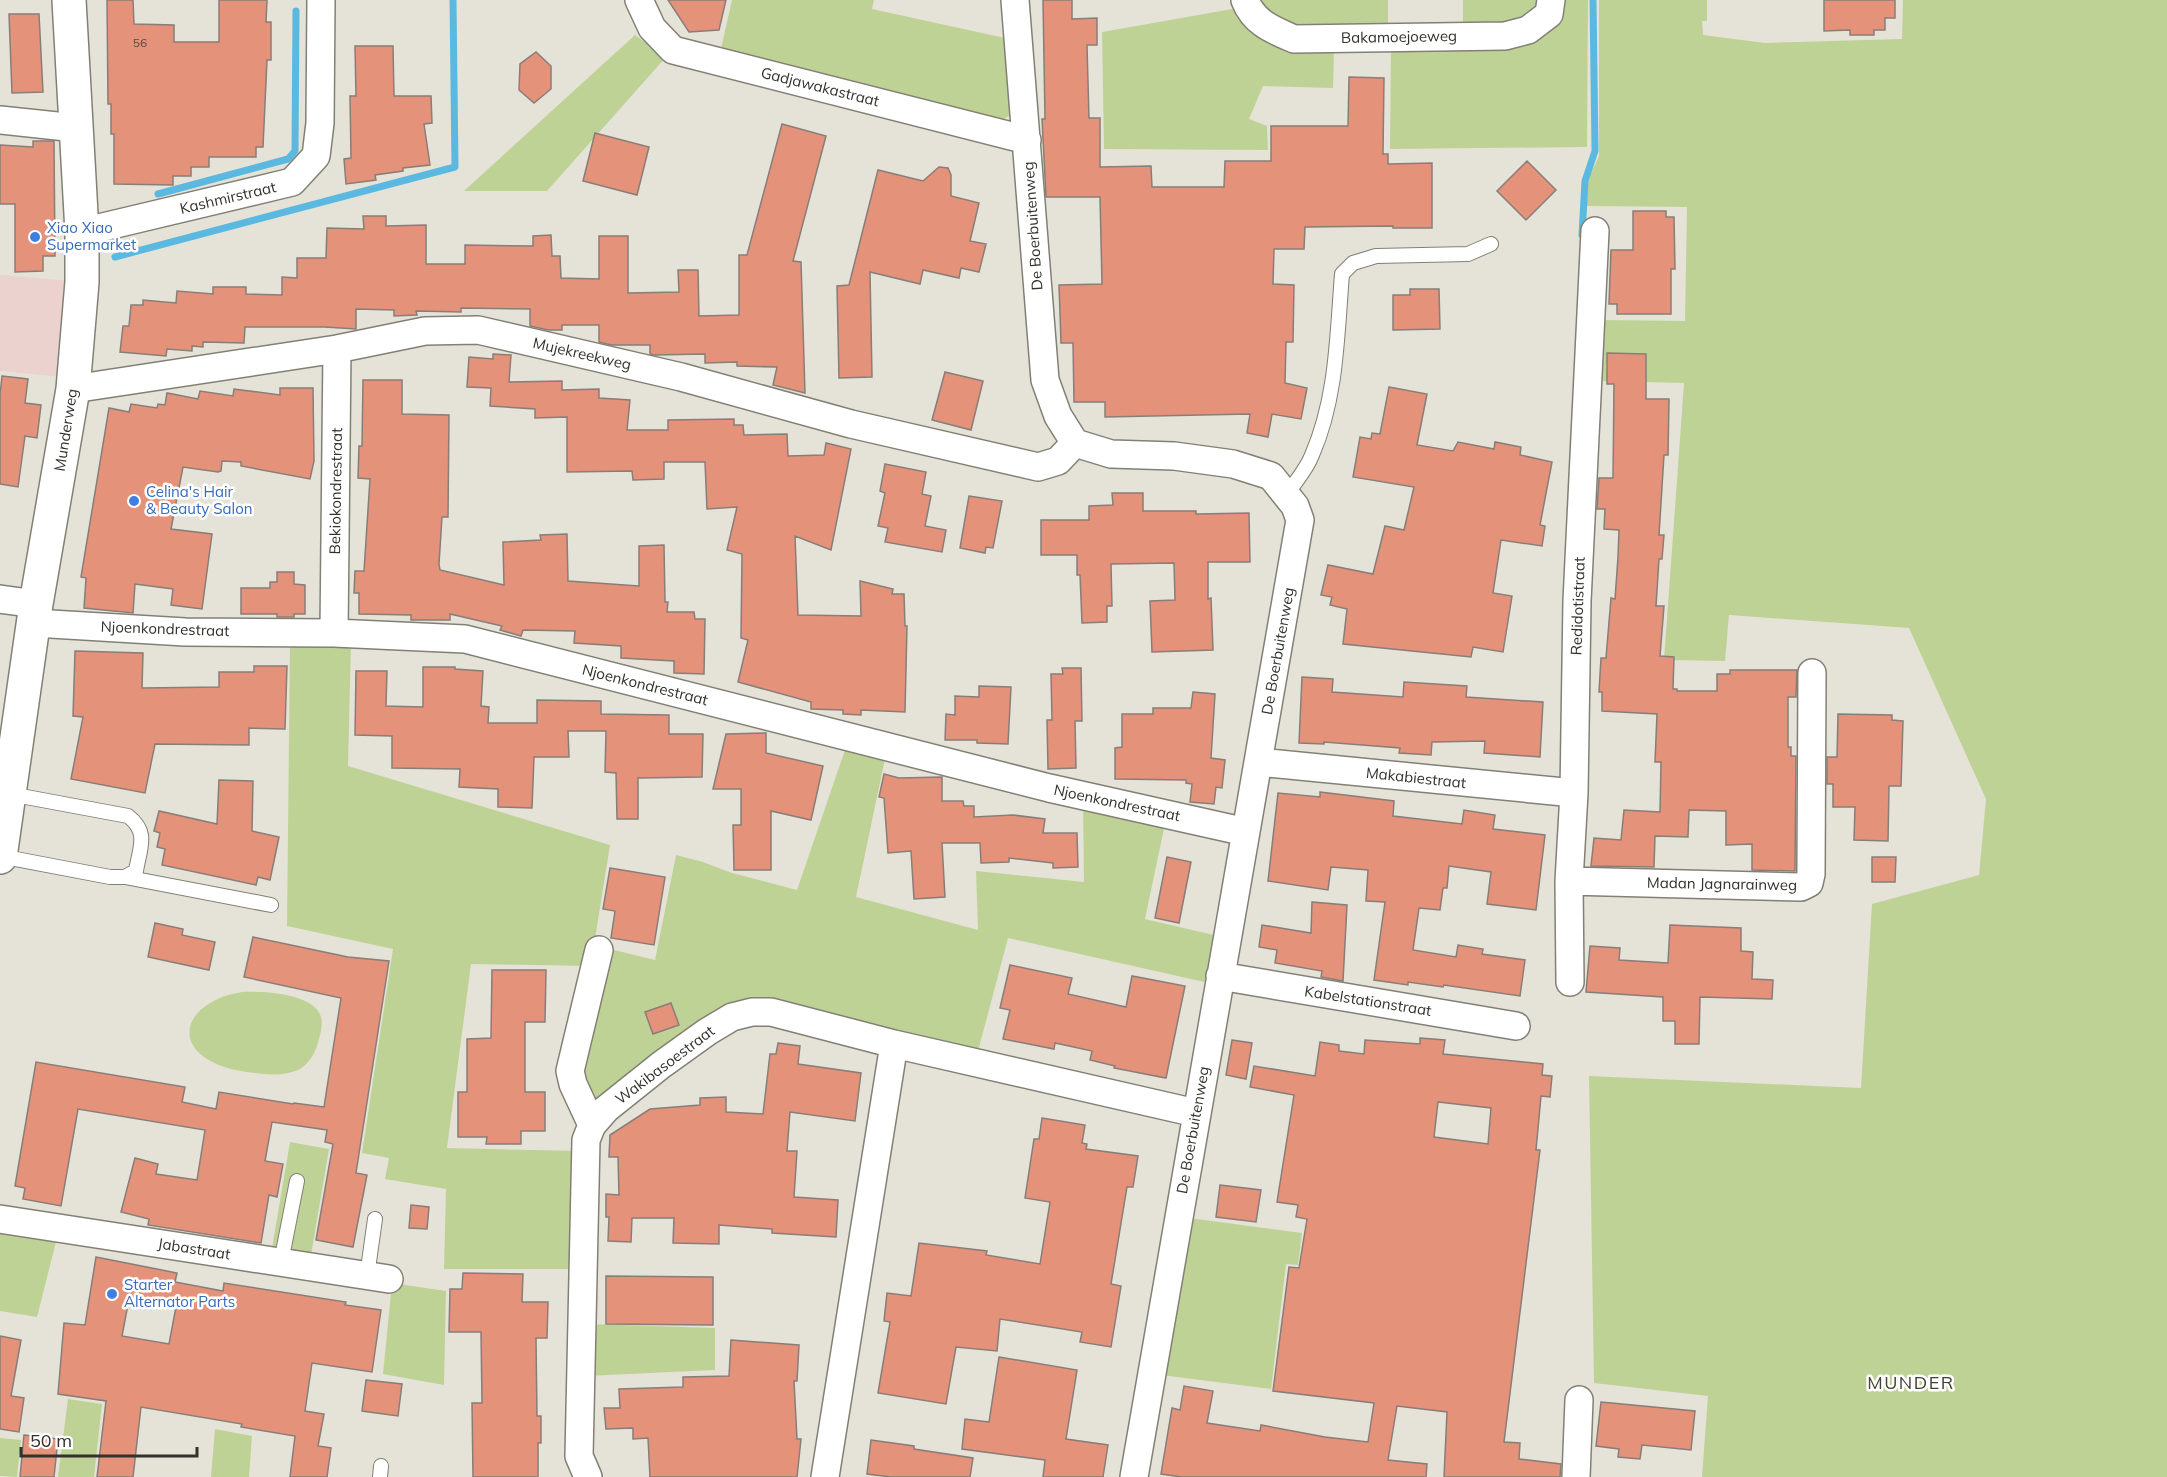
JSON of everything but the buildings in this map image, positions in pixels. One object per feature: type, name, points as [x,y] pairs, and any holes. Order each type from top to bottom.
[{"type":"street","name":"Munderweg","points":[[0,856],[35,614],[74,389],[82,282],[82,232],[69,0]]},
{"type":"street","name":"Kashmirstraat","points":[[82,232],[292,182],[316,156],[320,123],[321,0]]},
{"type":"street","name":"Gadjawakastraat","points":[[639,0],[652,28],[673,50],[1027,140]]},
{"type":"street","name":"De Boerbuitenweg","points":[[1015,0],[1045,380],[1058,416],[1075,443],[1111,454],[1174,456],[1233,464],[1271,476],[1295,506],[1300,520],[1134,1477]]},
{"type":"street","name":"Bakamoejoeweg","points":[[1245,0],[1248,8],[1266,28],[1294,39],[1504,36],[1528,30],[1549,14],[1551,0]]},
{"type":"street","points":[[0,120],[76,128]]},
{"type":"street","name":"Redidotistraat","points":[[1570,982],[1569,881],[1574,793],[1577,601],[1595,231]]},
{"type":"street","name":"Mujekreekweg","points":[[74,389],[337,349],[425,330],[478,330],[681,377],[851,424],[1038,467],[1058,461],[1075,443]]},
{"type":"street","name":"Bekiokondrestraat","points":[[334,633],[337,349]]},
{"type":"street","name":"Njoenkondrestraat","points":[[0,599],[35,614],[185,632],[334,633],[465,639],[1049,788],[1246,832]]},
{"type":"street","name":"Madan Jagnarainweg","points":[[1569,881],[1801,886],[1809,882],[1812,673]]},
{"type":"street","name":"Makabiestraat","points":[[1258,762],[1574,793]]},
{"type":"street","points":[[588,1477],[579,1456],[586,1140],[592,1125],[573,1084],[570,1071],[599,950]]},
{"type":"street","name":"Kabelstationstraat","points":[[1220,976],[1516,1026]]},
{"type":"street","name":"Wakibasoestraat","points":[[592,1125],[606,1109],[707,1032],[732,1017],[752,1012],[771,1011],[894,1044],[1196,1113]]},
{"type":"street","points":[[825,1477],[894,1044]]},
{"type":"street","name":"Jabastraat","points":[[0,1219],[378,1277]]},
{"type":"street","points":[[1576,1477],[1579,1400]]},
{"type":"lane","points":[[1287,494],[1312,458],[1325,420],[1335,372],[1342,274],[1353,263],[1376,256],[1468,254],[1491,244]]},
{"type":"lane","points":[[10,794],[128,816],[137,823],[143,834],[136,871],[125,877]]},
{"type":"lane","points":[[0,856],[272,905]]},
{"type":"lane","points":[[281,1262],[297,1181]]},
{"type":"lane","points":[[375,1219],[378,1277]]},
{"type":"shaded area","points":[[0,275],[73,281],[63,377],[0,371]]},
{"type":"green space","points":[[732,0],[874,0],[872,9],[1005,38],[1009,116],[996,124],[720,53]]},
{"type":"green space","points":[[1254,0],[1388,0],[1388,32],[1288,30]]},
{"type":"green space","points":[[1463,0],[1542,0],[1521,26],[1463,28]]},
{"type":"green space","points":[[1560,0],[1588,0],[1587,147],[1390,149],[1391,48],[1492,46]]},
{"type":"green space","points":[[1599,0],[1707,0],[1707,21],[1702,21],[1703,35],[1765,43],[1902,39],[1903,0],[2167,0],[2167,1477],[1702,1477],[1708,1396],[1594,1383],[1589,1076],[1861,1088],[1872,904],[1979,875],[1986,799],[1909,628],[1729,615],[1725,661],[1664,660],[1684,383],[1599,381],[1600,320],[1685,321],[1687,207],[1587,206],[1587,182],[1599,156]]},
{"type":"green space","points":[[1238,8],[1334,50],[1333,88],[1263,86],[1249,119],[1267,126],[1268,150],[1104,149],[1102,32]]},
{"type":"green space","points":[[635,35],[666,57],[547,191],[464,191]]},
{"type":"green space","points":[[290,643],[351,644],[348,766],[610,845],[594,945],[655,960],[676,855],[797,890],[847,744],[886,754],[856,897],[978,930],[976,871],[1084,882],[1083,803],[1166,819],[1145,919],[1218,936],[1209,983],[1008,938],[977,1055],[767,1000],[596,1103],[573,1066],[590,966],[471,964],[447,1148],[580,1151],[578,1269],[444,1269],[446,1189],[385,1179],[389,1158],[362,1153],[393,949],[287,926]]},
{"type":"green space","points":[[242,992],[286,995],[309,1003],[316,1009],[322,1019],[322,1025],[315,1052],[304,1066],[283,1074],[249,1072],[218,1065],[198,1052],[190,1037],[190,1029],[196,1014],[215,1000]]},
{"type":"green space","points":[[290,1142],[329,1149],[310,1261],[271,1254]]},
{"type":"green space","points":[[1189,1218],[1302,1233],[1298,1265],[1286,1264],[1271,1389],[1161,1375]]},
{"type":"green space","points":[[0,1225],[58,1234],[37,1317],[0,1311]]},
{"type":"green space","points":[[392,1283],[446,1291],[444,1385],[383,1374]]},
{"type":"green space","points":[[587,1324],[715,1328],[715,1370],[586,1376]]},
{"type":"green space","points":[[68,1399],[102,1404],[94,1477],[58,1477]]},
{"type":"green space","points":[[215,1429],[252,1436],[249,1477],[211,1477]]},
{"type":"green space","points":[[0,1438],[21,1440],[17,1477],[0,1476]]},
{"type":"waterway","points":[[115,257],[455,167],[453,0]]},
{"type":"waterway","points":[[1582,235],[1585,181],[1595,151],[1593,0]]},
{"type":"waterway","points":[[158,194],[288,159],[295,151],[296,11]]},
{"type":"place","name":"Xiao Xiao Supermarket","points":[[35,237]]},
{"type":"place","name":"Celina's Hair & Beauty Salon","points":[[134,501]]},
{"type":"place","name":"Starter Alternator Parts","points":[[112,1294]]},
{"type":"district","name":"MUNDER","points":[[1911,1383]]}]
